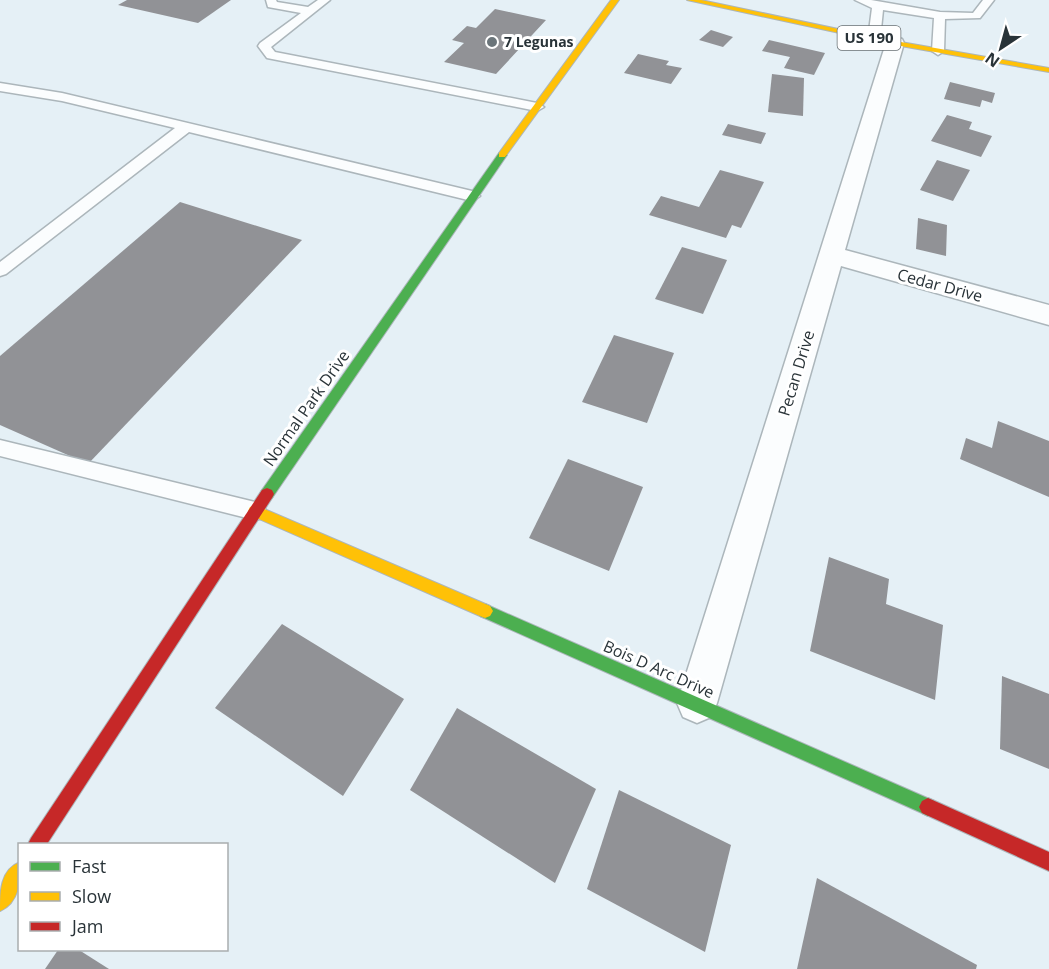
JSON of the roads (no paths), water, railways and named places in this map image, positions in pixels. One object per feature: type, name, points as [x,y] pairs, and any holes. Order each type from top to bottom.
[{"type":"street","name":"Normal Park Drive","points":[[38,843],[255,511],[472,196],[615,0]]},
{"type":"street","name":"US 190","points":[[691,0],[885,41],[1049,70]]},
{"type":"street","name":"Pecan Drive","points":[[696,704],[831,255],[885,41]]},
{"type":"street","name":"Cedar Drive","points":[[831,255],[1049,315]]},
{"type":"street","name":"Bois D Arc Drive","points":[[255,511],[1049,862]]},
{"type":"street","points":[[0,901],[18,874]]},
{"type":"lane","points":[[271,0],[272,5],[310,11]]},
{"type":"lane","points":[[326,0],[264,46],[271,55],[537,107]]},
{"type":"lane","points":[[860,0],[916,12],[976,16],[989,0]]},
{"type":"lane","points":[[916,12],[927,0]]},
{"type":"lane","points":[[875,3],[885,41]]},
{"type":"lane","points":[[938,51],[940,15]]},
{"type":"lane","points":[[0,87],[62,96],[472,196]]},
{"type":"lane","points":[[0,270],[186,127]]},
{"type":"lane","points":[[0,448],[255,511]]},
{"type":"place","name":"7 Legunas","points":[[492,42]]}]
